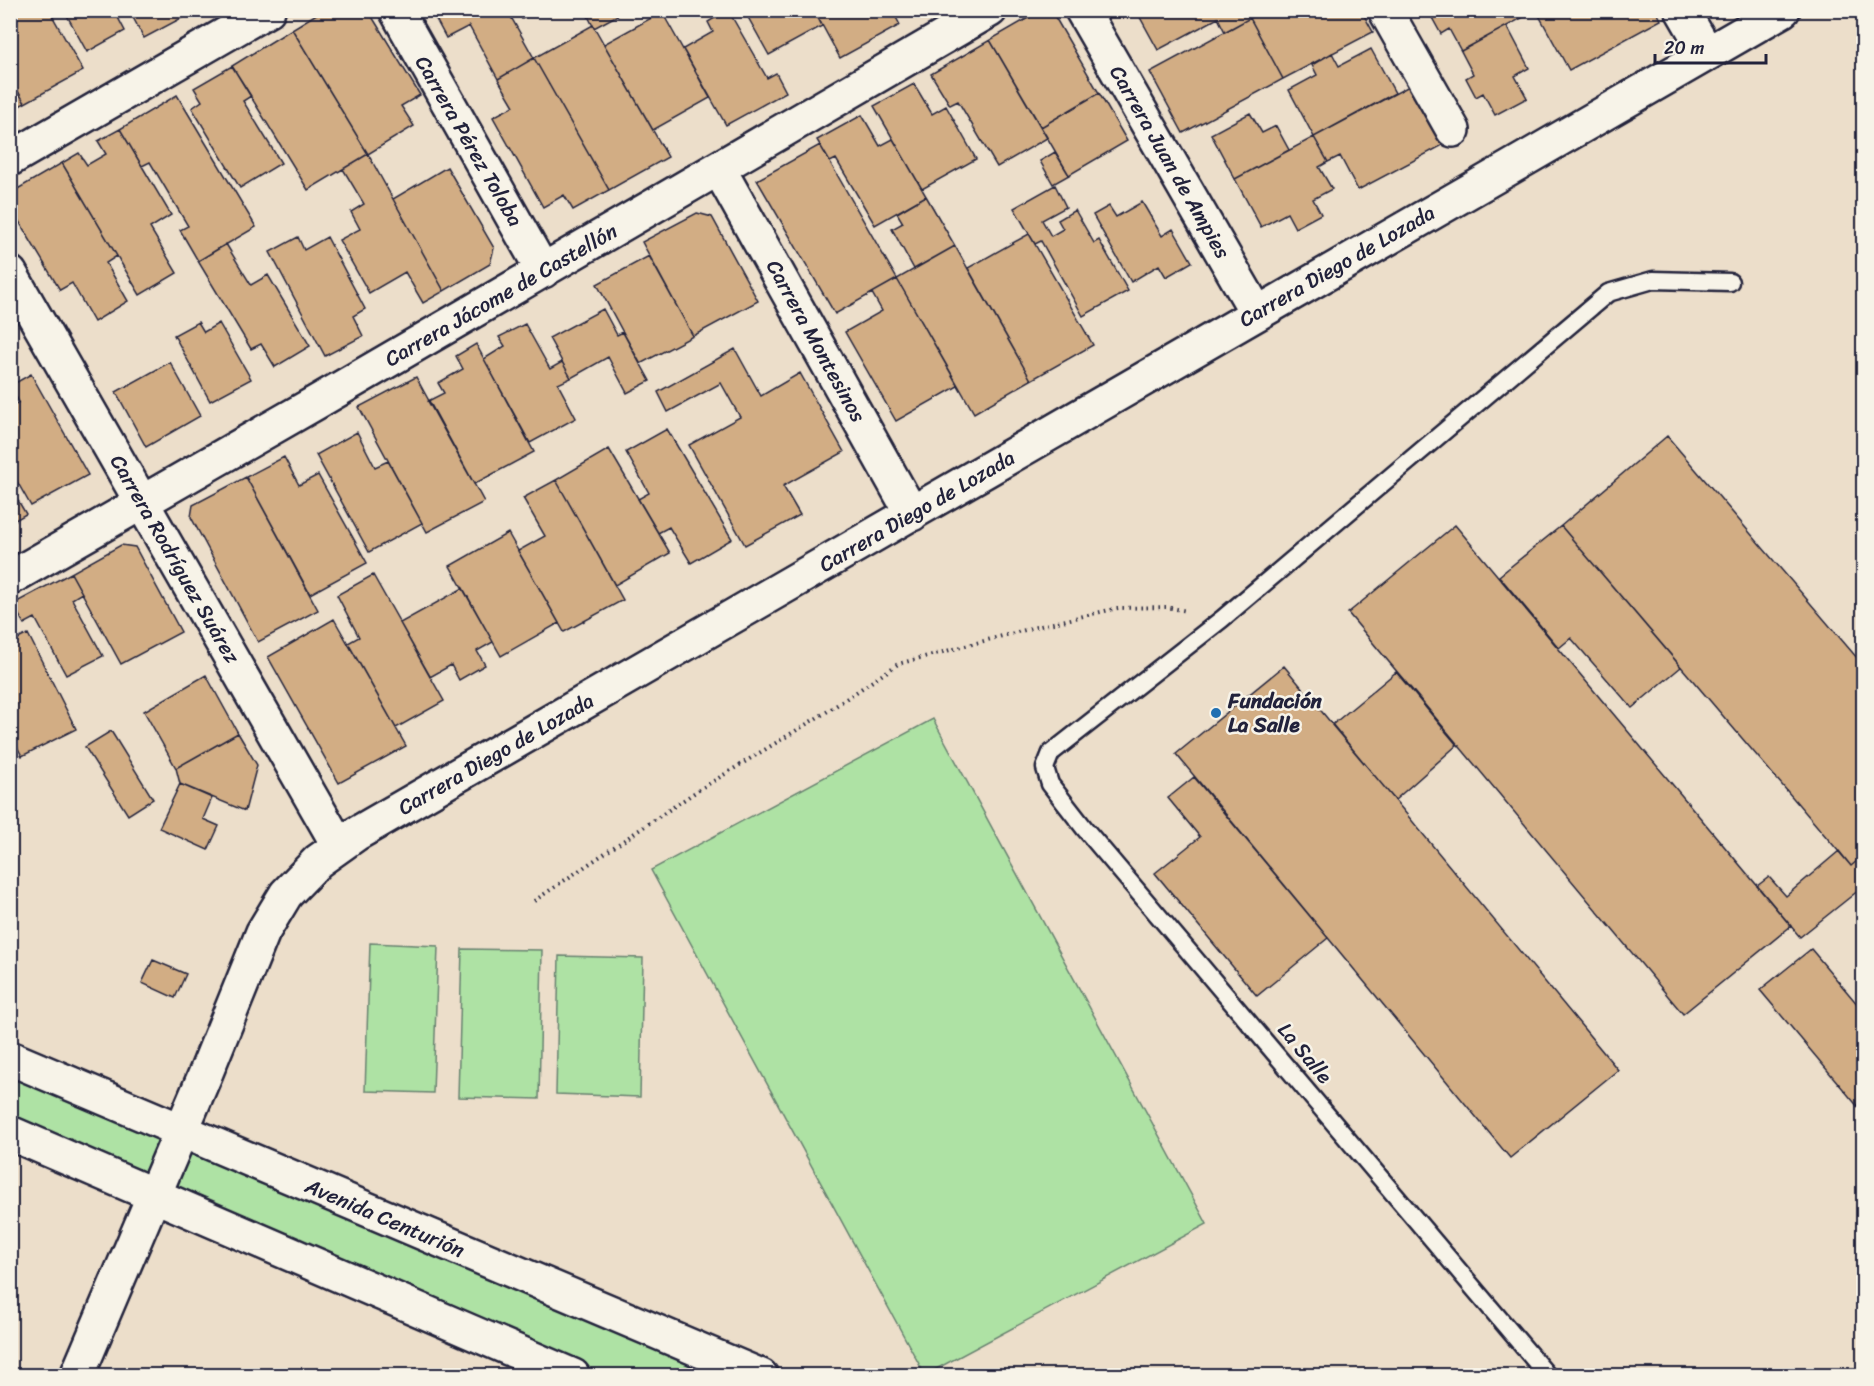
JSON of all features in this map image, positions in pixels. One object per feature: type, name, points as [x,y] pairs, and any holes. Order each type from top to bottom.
[{"type":"street","points":[[10,159],[268,10]]},
{"type":"street","name":"Carrera Pérez Toloba","points":[[396,10],[543,271]]},
{"type":"street","name":"Carrera Jácome de Castellón","points":[[10,578],[990,10]]},
{"type":"street","name":"Carrera Juan de Ampies","points":[[1082,10],[1257,313]]},
{"type":"street","points":[[1385,10],[1453,130]]},
{"type":"street","points":[[1682,10],[1707,53]]},
{"type":"street","name":"Carrera Diego de Lozada","points":[[77,1376],[263,932],[286,894],[318,861],[356,834],[1783,10]]},
{"type":"street","name":"Carrera Montesinos","points":[[719,168],[912,514]]},
{"type":"street","name":"Carrera Rodríguez Suárez","points":[[10,273],[339,846]]},
{"type":"street","name":"Avenida Centurión","points":[[10,1058],[761,1376]]},
{"type":"street","points":[[10,1133],[557,1372]]},
{"type":"lane","points":[[1222,620],[1608,293],[1653,280],[1730,282]]},
{"type":"lane","name":"La Salle","points":[[1222,620],[1051,753],[1045,768],[1050,784],[1085,829],[1548,1376]]},
{"type":"path","points":[[534,901],[694,793],[828,711],[898,664],[1036,627],[1118,608],[1166,607],[1222,620]]},
{"type":"green space","points":[[933,719],[1207,1224],[925,1375],[651,870]]},
{"type":"green space","points":[[370,943],[438,946],[433,1093],[365,1091]]},
{"type":"green space","points":[[462,949],[542,950],[539,1099],[458,1097]]},
{"type":"green space","points":[[559,956],[643,958],[640,1097],[556,1094]]},
{"type":"green space","points":[[11,1058],[761,1375],[573,1375],[11,1133]]},
{"type":"building","points":[[10,10],[49,10],[83,71],[25,103],[10,78]]},
{"type":"building","points":[[64,10],[114,10],[125,31],[87,52]]},
{"type":"building","points":[[129,10],[192,10],[193,12],[144,38]]},
{"type":"building","points":[[323,10],[368,10],[420,95],[401,106],[414,126],[368,154],[292,29]]},
{"type":"building","points":[[431,10],[507,10],[534,58],[498,79],[469,26],[446,38]]},
{"type":"building","points":[[517,10],[538,10],[522,19]]},
{"type":"building","points":[[585,10],[627,10],[594,28]]},
{"type":"building","points":[[728,10],[767,78],[776,73],[786,92],[726,125],[683,49],[713,32],[708,22]]},
{"type":"building","points":[[744,10],[814,10],[822,26],[769,55]]},
{"type":"building","points":[[814,10],[892,10],[900,25],[840,58]]},
{"type":"building","points":[[1042,10],[1051,10],[1099,93],[1041,127],[990,40]]},
{"type":"building","points":[[1136,10],[1246,10],[1250,18],[1225,32],[1218,18],[1158,50]]},
{"type":"building","points":[[1246,10],[1265,10],[1250,18]]},
{"type":"building","points":[[1265,10],[1361,10],[1373,32],[1283,79],[1250,18]]},
{"type":"building","points":[[1437,10],[1532,10],[1533,12],[1461,51],[1449,29],[1441,34],[1430,14]]},
{"type":"building","points":[[1536,10],[1656,10],[1661,20],[1569,70]]},
{"type":"building","points":[[662,12],[710,98],[653,130],[604,44]]},
{"type":"building","points":[[1250,18],[1283,79],[1183,133],[1150,72]]},
{"type":"building","points":[[593,25],[668,157],[609,190],[534,58]]},
{"type":"building","points":[[1507,26],[1529,68],[1515,76],[1527,98],[1495,115],[1483,93],[1476,97],[1466,78],[1473,74],[1461,51]]},
{"type":"building","points":[[292,29],[368,154],[308,190],[232,66]]},
{"type":"building","points":[[990,40],[1047,138],[997,167],[958,101],[950,105],[931,74]]},
{"type":"building","points":[[1371,49],[1395,93],[1314,137],[1289,90],[1317,75],[1312,65],[1332,53],[1339,66]]},
{"type":"building","points":[[534,58],[609,190],[573,210],[564,195],[543,207],[493,117],[514,106],[498,79]]},
{"type":"building","points":[[232,66],[251,96],[243,101],[281,163],[240,188],[192,108],[202,101],[194,88]]},
{"type":"building","points":[[10,78],[25,103],[10,111]]},
{"type":"building","points":[[914,84],[932,114],[946,106],[976,159],[922,189],[874,106]]},
{"type":"building","points":[[1411,85],[1443,145],[1358,190],[1340,156],[1328,162],[1314,137]]},
{"type":"building","points":[[1099,93],[1127,141],[1069,175],[1041,127]]},
{"type":"building","points":[[177,95],[256,227],[198,261],[180,230],[188,226],[150,162],[142,166],[120,129]]},
{"type":"building","points":[[1250,113],[1262,133],[1276,126],[1289,150],[1235,179],[1211,134]]},
{"type":"building","points":[[862,115],[880,146],[893,139],[926,196],[875,225],[836,159],[830,162],[817,140]]},
{"type":"building","points":[[120,129],[171,215],[150,228],[177,273],[140,295],[62,163],[79,153],[87,165],[106,154],[98,141]]},
{"type":"building","points":[[1314,137],[1328,162],[1319,167],[1332,189],[1313,199],[1321,214],[1295,228],[1287,213],[1261,227],[1235,179]]},
{"type":"building","points":[[820,145],[897,279],[835,314],[757,180]]},
{"type":"building","points":[[1055,152],[1069,175],[1053,184],[1040,161]]},
{"type":"building","points":[[368,154],[444,291],[423,303],[405,272],[369,293],[339,240],[360,229],[351,212],[364,204],[343,169]]},
{"type":"building","points":[[62,163],[117,256],[106,263],[128,301],[94,322],[72,283],[60,290],[11,208],[14,191]]},
{"type":"building","points":[[447,167],[494,248],[490,264],[444,291],[393,199]]},
{"type":"building","points":[[1055,185],[1066,207],[1042,220],[1051,236],[1063,229],[1058,220],[1075,210],[1094,243],[1099,240],[1128,291],[1083,316],[1041,241],[1035,244],[1014,208]]},
{"type":"building","points":[[926,196],[955,246],[914,269],[892,229],[903,223],[897,213]]},
{"type":"building","points":[[1142,202],[1162,236],[1173,229],[1192,262],[1166,277],[1159,265],[1131,282],[1093,215],[1109,206],[1116,217]]},
{"type":"building","points":[[697,213],[712,217],[758,301],[693,336],[642,242]]},
{"type":"building","points":[[1029,234],[1093,345],[1031,380],[968,268]]},
{"type":"building","points":[[298,237],[304,250],[327,237],[365,309],[353,316],[363,336],[325,356],[270,252]]},
{"type":"building","points":[[226,244],[251,285],[268,275],[310,346],[275,367],[261,344],[251,349],[198,261]]},
{"type":"building","points":[[955,246],[1031,380],[974,413],[897,279]]},
{"type":"building","points":[[649,256],[693,336],[640,364],[597,284]]},
{"type":"building","points":[[897,279],[958,386],[896,421],[845,332],[882,311],[872,293]]},
{"type":"building","points":[[603,309],[617,335],[623,332],[650,381],[627,393],[608,357],[571,378],[549,338]]},
{"type":"building","points":[[198,322],[204,332],[219,323],[251,379],[210,401],[174,335]]},
{"type":"building","points":[[525,324],[550,369],[562,362],[571,378],[558,384],[576,418],[530,443],[484,359],[505,346],[499,337]]},
{"type":"building","points":[[476,344],[534,452],[474,484],[428,401],[444,393],[438,383],[463,369],[456,356]]},
{"type":"building","points":[[735,349],[761,396],[800,373],[844,452],[783,486],[800,515],[745,545],[689,445],[740,417],[721,383],[668,412],[658,392]]},
{"type":"building","points":[[170,362],[200,416],[146,447],[116,392]]},
{"type":"building","points":[[31,374],[88,475],[31,506],[10,469],[10,407],[19,402],[10,386]]},
{"type":"building","points":[[416,377],[484,502],[427,532],[359,407]]},
{"type":"building","points":[[667,429],[732,539],[691,563],[669,527],[658,533],[638,499],[649,493],[626,452]]},
{"type":"building","points":[[357,432],[375,467],[388,461],[422,523],[369,552],[316,455]]},
{"type":"building","points":[[1667,436],[1864,666],[1864,855],[1851,866],[1561,526]]},
{"type":"building","points":[[609,449],[670,553],[615,585],[556,480]]},
{"type":"building","points":[[284,457],[299,485],[318,475],[367,563],[310,594],[246,477]]},
{"type":"building","points":[[246,477],[318,610],[258,642],[191,517],[193,505]]},
{"type":"building","points":[[556,480],[623,600],[564,632],[518,551],[545,536],[523,498]]},
{"type":"building","points":[[10,487],[26,514],[10,523]]},
{"type":"building","points":[[1455,525],[1791,926],[1683,1014],[1348,613]]},
{"type":"building","points":[[1561,526],[1681,667],[1632,708],[1571,638],[1559,648],[1499,576]]},
{"type":"building","points":[[508,533],[559,623],[501,656],[450,566]]},
{"type":"building","points":[[121,545],[135,547],[181,632],[121,664],[71,573]]},
{"type":"building","points":[[71,573],[82,593],[72,599],[103,656],[66,675],[35,618],[24,624],[13,604]]},
{"type":"building","points":[[373,575],[444,701],[396,728],[348,643],[359,637],[337,595]]},
{"type":"building","points":[[463,588],[493,642],[477,651],[485,665],[459,680],[451,665],[430,677],[400,623]]},
{"type":"building","points":[[334,619],[406,746],[339,783],[268,657]]},
{"type":"building","points":[[28,634],[76,729],[22,756],[10,733],[10,643]]},
{"type":"building","points":[[1284,666],[1618,1070],[1510,1158],[1176,754]]},
{"type":"building","points":[[1396,672],[1457,745],[1395,800],[1332,725]]},
{"type":"building","points":[[206,675],[238,733],[176,768],[144,711]]},
{"type":"building","points":[[111,731],[153,799],[128,815],[85,747]]},
{"type":"building","points":[[238,733],[257,765],[245,811],[180,784],[176,768]]},
{"type":"building","points":[[1194,777],[1328,938],[1257,996],[1155,873],[1200,837],[1168,798]]},
{"type":"building","points":[[180,784],[212,798],[203,819],[219,826],[208,850],[159,828]]},
{"type":"building","points":[[1839,851],[1851,866],[1864,855],[1864,886],[1800,937],[1757,886],[1769,877],[1786,896]]},
{"type":"building","points":[[1811,949],[1864,1012],[1864,1114],[1760,990]]},
{"type":"building","points":[[153,960],[186,974],[175,998],[142,983]]},
{"type":"place","name":"Fundación La Salle","points":[[1216,713]]}]
